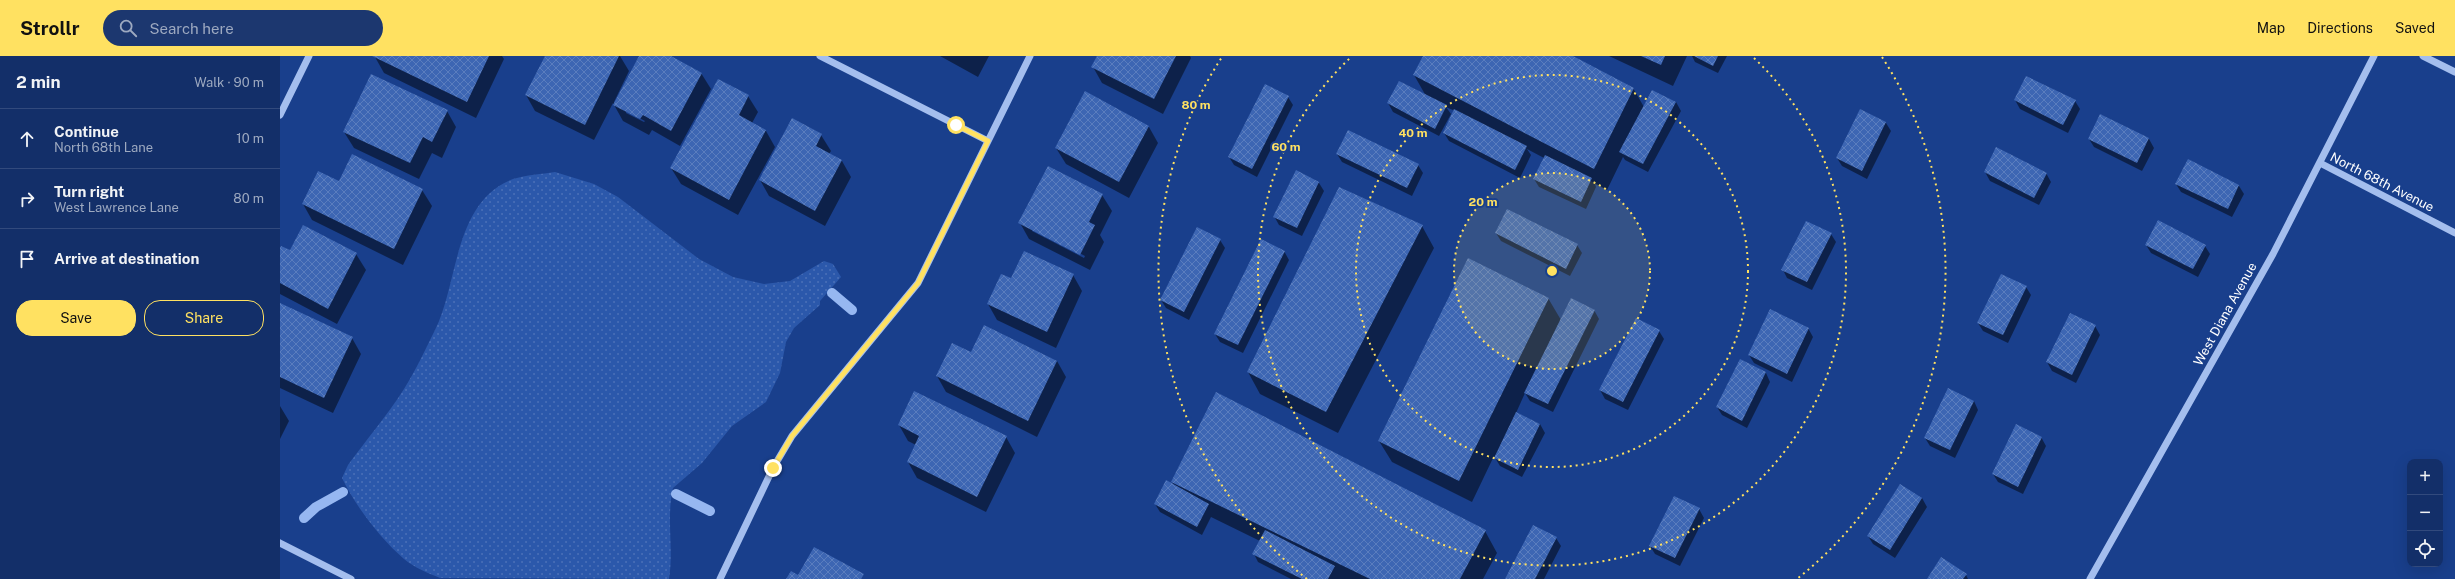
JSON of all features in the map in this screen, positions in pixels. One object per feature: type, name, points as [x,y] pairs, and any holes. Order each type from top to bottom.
[{"type":"street","points":[[280,115],[309,56]]},
{"type":"street","points":[[820,56],[988,141]]},
{"type":"street","points":[[720,579],[773,468],[792,436],[918,283],[1030,56]]},
{"type":"street","name":"West Diana Avenue","points":[[2090,579],[2273,254],[2374,56]]},
{"type":"street","points":[[2422,56],[2455,72]]},
{"type":"street","name":"North 68th Avenue","points":[[2320,164],[2455,233]]},
{"type":"street","points":[[280,543],[351,579]]},
{"type":"shaded area","points":[[555,172],[594,184],[618,197],[699,259],[733,277],[764,284],[790,281],[824,261],[833,264],[841,277],[820,301],[820,305],[794,328],[786,342],[780,373],[766,402],[732,426],[702,463],[673,488],[670,511],[671,556],[669,579],[440,578],[422,570],[404,559],[386,542],[361,511],[342,478],[348,465],[397,399],[420,360],[443,311],[460,245],[468,224],[479,206],[493,190],[513,179]]},
{"type":"building","points":[[372,56],[489,56],[467,102]]},
{"type":"building","points":[[545,56],[619,56],[585,125],[525,95]]},
{"type":"building","points":[[639,56],[671,56],[702,73],[671,131],[643,115],[640,119],[613,105]]},
{"type":"building","points":[[1097,56],[1176,56],[1154,99],[1091,67]]},
{"type":"building","points":[[1423,56],[1573,56],[1634,88],[1594,169],[1413,75]]},
{"type":"building","points":[[1641,56],[1665,56],[1661,65]]},
{"type":"building","points":[[1694,56],[1718,56],[1713,66]]},
{"type":"building","points":[[371,74],[448,110],[432,142],[423,137],[410,163],[343,132]]},
{"type":"building","points":[[2026,76],[2076,100],[2063,125],[2014,100]]},
{"type":"building","points":[[718,79],[749,95],[739,115],[766,130],[729,200],[670,168]]},
{"type":"building","points":[[1399,81],[1447,105],[1435,129],[1387,103]]},
{"type":"building","points":[[1265,84],[1289,96],[1252,169],[1228,157]]},
{"type":"building","points":[[1652,90],[1676,102],[1643,164],[1619,152]]},
{"type":"building","points":[[1085,91],[1149,126],[1119,182],[1055,148]]},
{"type":"building","points":[[1454,109],[1527,146],[1515,170],[1443,133]]},
{"type":"building","points":[[1860,109],[1886,122],[1862,171],[1836,158]]},
{"type":"building","points":[[2100,114],[2149,138],[2137,163],[2088,139]]},
{"type":"building","points":[[792,118],[822,134],[816,146],[842,160],[815,211],[759,180]]},
{"type":"building","points":[[1348,130],[1419,164],[1407,188],[1336,154]]},
{"type":"building","points":[[1996,147],[2047,173],[2034,198],[1984,172]]},
{"type":"building","points":[[352,154],[423,189],[394,249],[302,204],[318,171],[339,181]]},
{"type":"building","points":[[1545,155],[1592,178],[1581,202],[1533,179]]},
{"type":"building","points":[[2188,159],[2239,185],[2228,209],[2175,184]]},
{"type":"building","points":[[1048,166],[1103,194],[1089,222],[1095,225],[1080,255],[1018,223]]},
{"type":"building","points":[[1296,170],[1319,182],[1297,228],[1273,217]]},
{"type":"building","points":[[1339,187],[1423,225],[1326,412],[1247,372]]},
{"type":"building","points":[[1507,209],[1578,244],[1566,269],[1495,233]]},
{"type":"building","points":[[2158,220],[2206,245],[2193,269],[2145,245]]},
{"type":"building","points":[[1806,221],[1832,233],[1807,282],[1781,270]]},
{"type":"building","points":[[303,225],[357,253],[328,309],[280,283],[280,248],[281,246],[290,250]]},
{"type":"building","points":[[1197,227],[1221,239],[1184,312],[1160,300]]},
{"type":"building","points":[[1261,239],[1285,251],[1238,345],[1214,334]]},
{"type":"building","points":[[1024,251],[1074,274],[1047,332],[987,304],[1001,274],[1011,278]]},
{"type":"building","points":[[1468,258],[1549,298],[1459,481],[1378,441]]},
{"type":"building","points":[[2001,274],[2027,286],[2003,335],[1977,323]]},
{"type":"building","points":[[1571,298],[1595,310],[1548,404],[1524,393]]},
{"type":"building","points":[[280,303],[353,337],[324,398],[280,377]]},
{"type":"building","points":[[1770,309],[1809,328],[1787,374],[1748,355]]},
{"type":"building","points":[[2070,313],[2096,325],[2072,375],[2046,362]]},
{"type":"building","points":[[1636,318],[1660,330],[1623,402],[1599,390]]},
{"type":"building","points":[[984,325],[1057,361],[1028,421],[936,376],[952,343],[971,352]]},
{"type":"building","points":[[1740,359],[1766,372],[1742,421],[1716,407]]},
{"type":"building","points":[[1948,388],[1974,401],[1950,450],[1924,438]]},
{"type":"building","points":[[914,391],[1007,436],[977,497],[907,462],[919,436],[898,425]]},
{"type":"building","points":[[1216,392],[1486,530],[1460,579],[1370,579],[1171,482]]},
{"type":"building","points":[[1516,412],[1540,424],[1518,470],[1494,458]]},
{"type":"building","points":[[2016,424],[2042,437],[2018,487],[1992,474]]},
{"type":"building","points":[[1166,480],[1209,504],[1197,527],[1154,504]]},
{"type":"building","points":[[1900,484],[1922,498],[1890,550],[1867,536]]},
{"type":"building","points":[[1674,496],[1700,508],[1675,558],[1649,546]]},
{"type":"building","points":[[1533,525],[1557,537],[1535,579],[1505,579]]},
{"type":"building","points":[[1265,530],[1335,566],[1328,579],[1302,579],[1252,554]]},
{"type":"building","points":[[814,547],[864,574],[861,579],[786,579],[791,571],[798,575]]},
{"type":"building","points":[[1941,557],[1967,574],[1963,579],[1927,579]]},
{"type":"waterway","points":[[832,293],[852,310]]},
{"type":"waterway","points":[[304,518],[316,507],[343,492]]},
{"type":"waterway","points":[[676,494],[710,511]]},
{"type":"route","points":[[773,468],[792,436],[918,283],[988,141],[956,125]]}]
